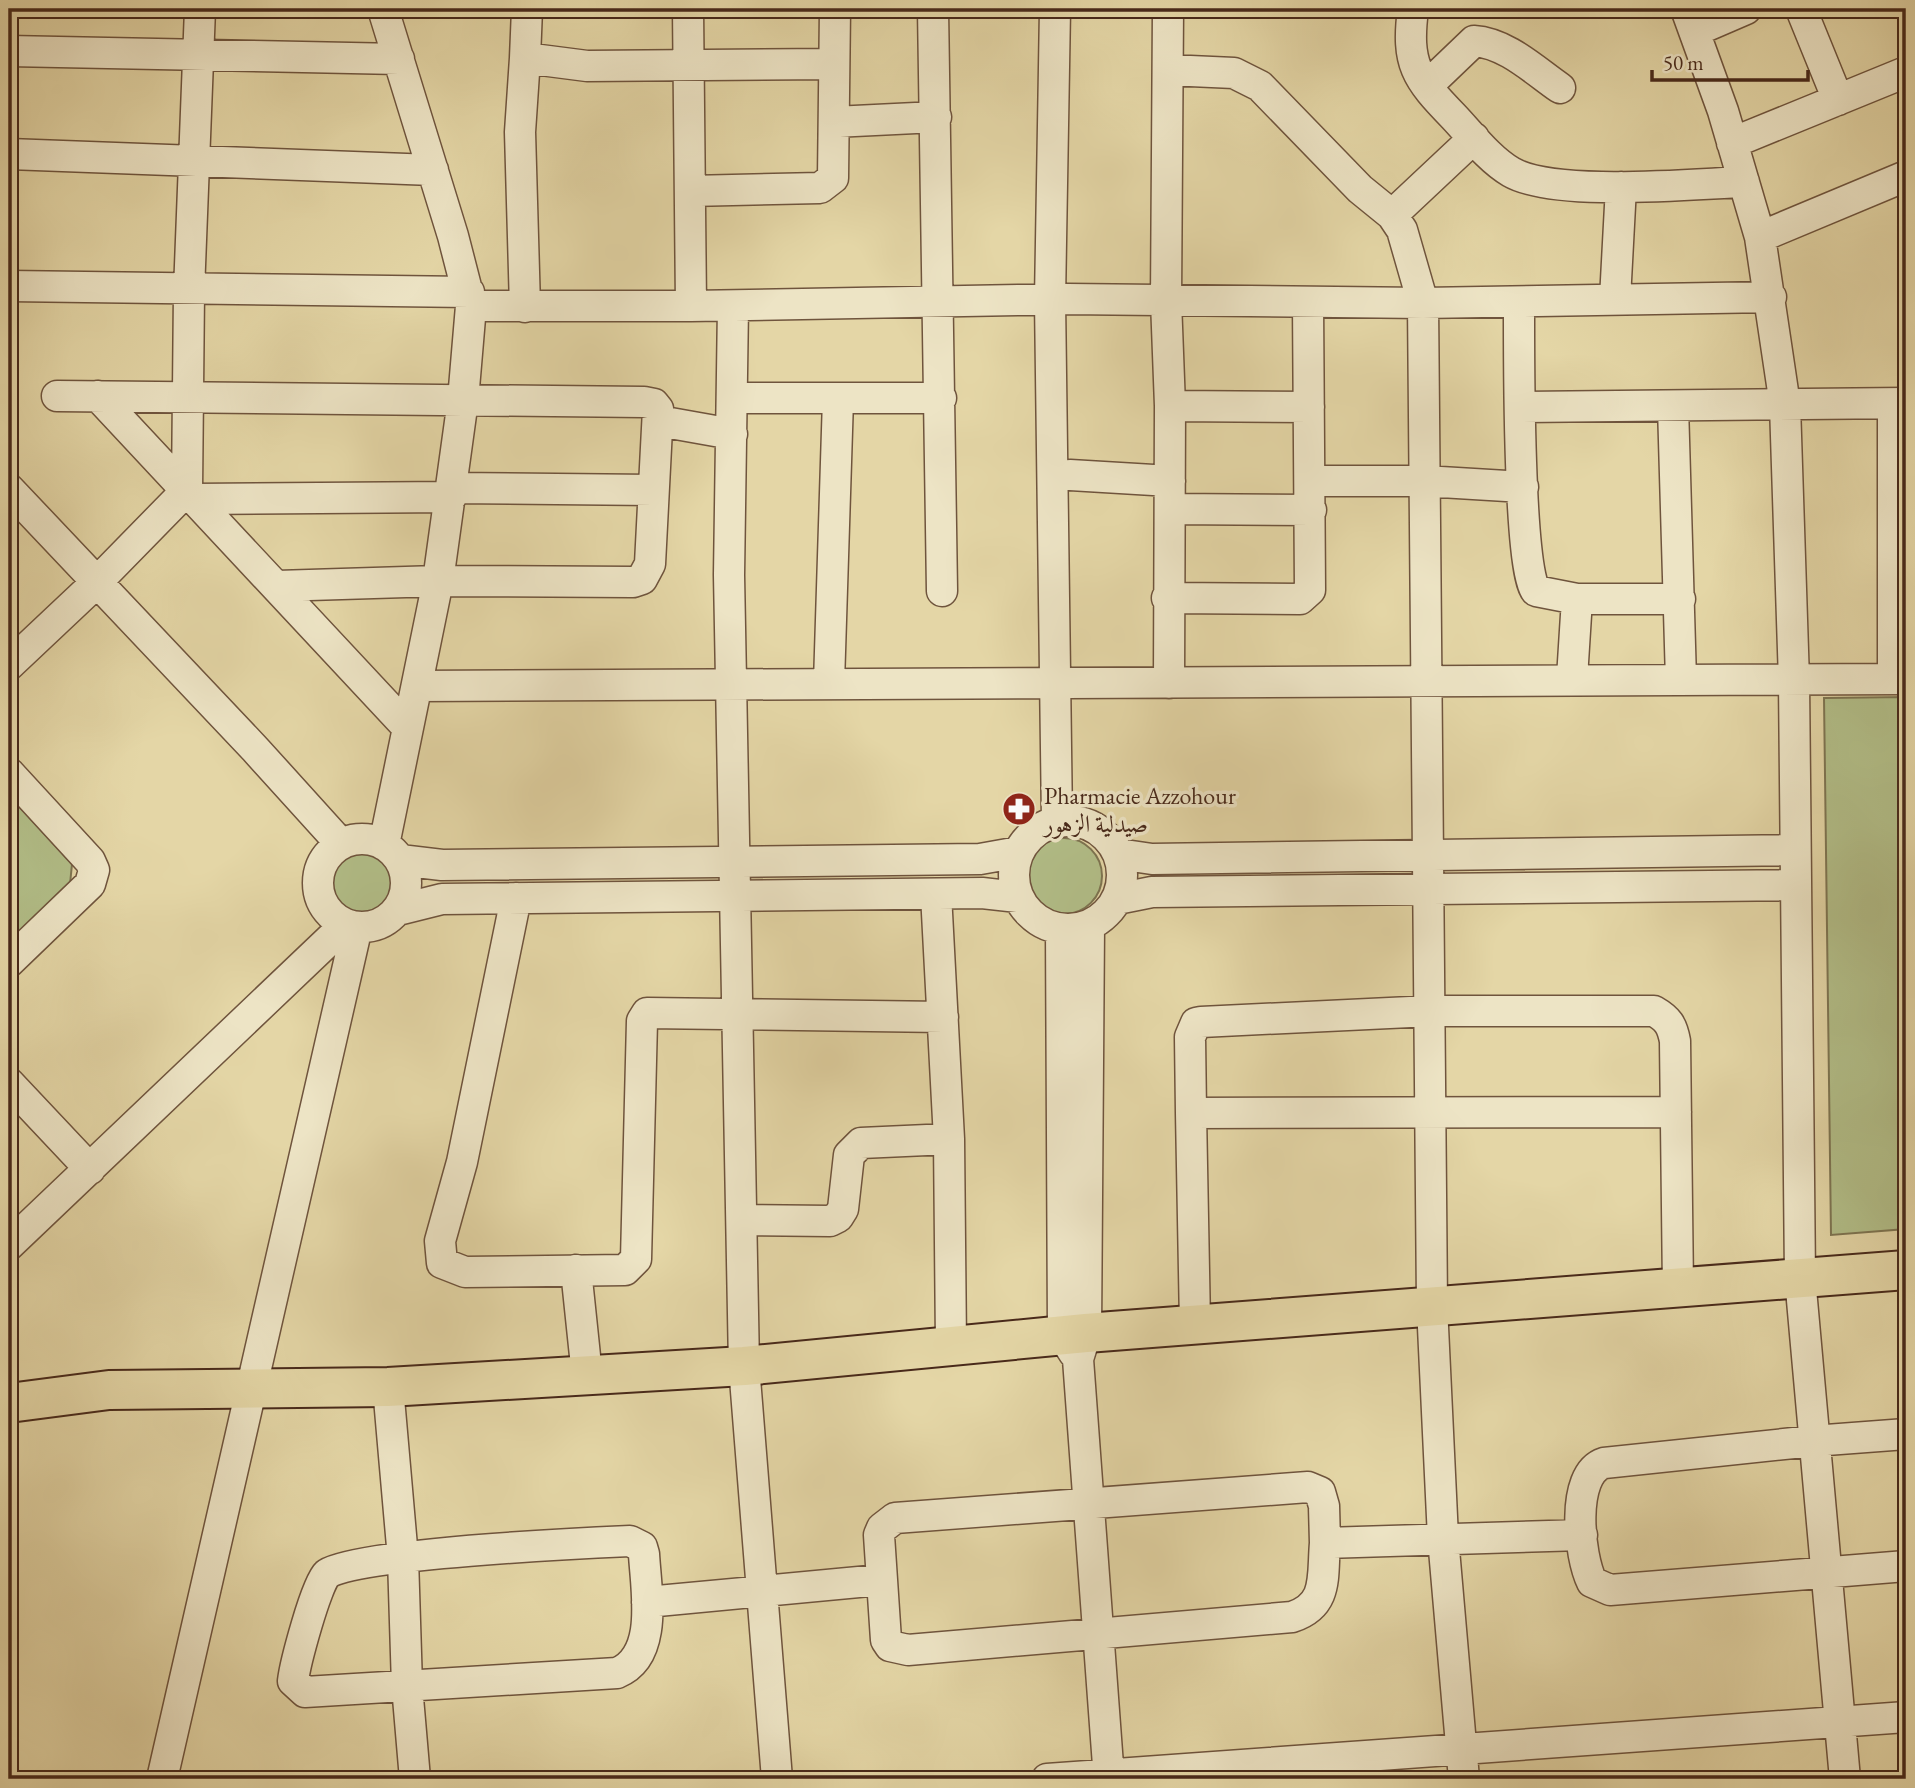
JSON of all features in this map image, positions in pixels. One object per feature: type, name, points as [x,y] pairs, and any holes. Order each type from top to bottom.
[{"type":"main road","points":[[9,1403],[109,1390],[388,1387],[744,1366],[951,1346],[1076,1343],[1195,1324],[1906,1270]]},
{"type":"street","points":[[191,494],[189,290],[200,9]]},
{"type":"street","points":[[383,9],[470,299],[463,400],[451,493],[438,581],[408,728],[392,852],[407,885],[398,910]]},
{"type":"street","points":[[525,307],[520,132],[527,9]]},
{"type":"street","points":[[688,9],[691,306]]},
{"type":"street","points":[[690,191],[827,186],[835,170],[835,9]]},
{"type":"street","points":[[933,9],[940,301],[942,592]]},
{"type":"street","points":[[1055,9],[1066,822]]},
{"type":"street","points":[[1064,682],[1070,475],[1059,300],[1073,9]]},
{"type":"street","points":[[1168,9],[1166,301],[1170,406],[1167,598],[1170,682]]},
{"type":"street","points":[[1413,9],[1410,51],[1418,75],[1500,164],[1527,179],[1553,184],[1621,187],[1744,182]]},
{"type":"street","points":[[1746,9],[1690,20],[1732,143],[1760,237],[1785,405],[1794,681],[1800,1278],[1813,1441],[1829,1573],[1845,1779]]},
{"type":"street","points":[[1801,9],[1838,100]]},
{"type":"street","points":[[1427,86],[1474,41],[1489,42],[1502,48],[1560,88]]},
{"type":"street","points":[[9,51],[399,59]]},
{"type":"street","points":[[525,58],[587,66],[833,64]]},
{"type":"street","points":[[1168,70],[1234,73],[1254,80],[1360,189],[1392,215],[1402,230],[1423,303],[1432,1306],[1443,1538],[1464,1779]]},
{"type":"street","points":[[1732,143],[1906,72]]},
{"type":"street","points":[[834,122],[936,117]]},
{"type":"street","points":[[1392,215],[1474,138]]},
{"type":"street","points":[[9,154],[433,170]]},
{"type":"street","points":[[1760,237],[1906,176]]},
{"type":"street","points":[[1615,299],[1621,187]]},
{"type":"street","points":[[9,286],[470,299],[525,307],[1059,300],[1423,303],[1770,297]]},
{"type":"street","points":[[1519,302],[1523,487],[1531,586],[1546,595],[1577,599],[1680,599]]},
{"type":"street","points":[[1167,598],[1300,599],[1307,595],[1312,582],[1308,303]]},
{"type":"street","points":[[733,306],[729,575],[744,1366],[777,1779]]},
{"type":"street","points":[[57,396],[644,402],[653,404],[658,410],[650,564],[642,579],[632,582],[438,581],[277,586]]},
{"type":"street","points":[[98,396],[408,728]]},
{"type":"street","points":[[733,398],[941,398]]},
{"type":"street","points":[[829,683],[838,399]]},
{"type":"street","points":[[418,686],[1427,678],[1794,681],[1900,679],[1900,404],[1520,407]]},
{"type":"street","points":[[1170,406],[1309,407]]},
{"type":"street","points":[[1673,406],[1681,680]]},
{"type":"street","points":[[659,421],[732,434]]},
{"type":"street","points":[[1070,475],[1170,495],[1310,495],[1424,481],[1523,487]]},
{"type":"street","points":[[9,489],[341,844]]},
{"type":"street","points":[[9,665],[191,494],[653,490]]},
{"type":"street","points":[[1572,678],[1577,599]]},
{"type":"street","points":[[9,773],[90,861],[94,870],[90,884],[9,962]]},
{"type":"street","points":[[1066,822],[1101,832],[1118,854],[1122,884],[1118,899],[1110,910],[1075,927],[1043,923],[1028,912],[1018,897],[1014,867],[1028,838],[1041,828],[1066,822]]},
{"type":"street","points":[[1018,897],[936,894],[442,899],[398,910],[379,923],[351,925],[329,911],[319,893],[322,865],[341,844],[355,839],[370,840],[392,852],[442,865],[980,859],[1019,852]]},
{"type":"street","points":[[1118,854],[1152,859],[1794,850]]},
{"type":"street","points":[[1118,899],[1152,892],[1794,885]]},
{"type":"street","points":[[936,894],[948,1139],[951,1346]]},
{"type":"street","points":[[516,898],[462,1162],[440,1241],[442,1263],[465,1272],[625,1270],[636,1259],[642,1021],[648,1013],[943,1017]]},
{"type":"street","points":[[9,1245],[351,925]]},
{"type":"street","points":[[162,1779],[184,1692],[351,925]]},
{"type":"street","points":[[1075,927],[1076,1343],[1100,1631],[1108,1777]]},
{"type":"street","points":[[1195,1324],[1190,1037],[1196,1023],[1431,1011],[1654,1012],[1667,1019],[1673,1028],[1678,1289]]},
{"type":"street","points":[[9,1083],[90,1169]]},
{"type":"street","points":[[1191,1113],[1676,1112]]},
{"type":"street","points":[[742,1220],[830,1222],[838,1217],[843,1209],[849,1155],[854,1147],[861,1143],[948,1139]]},
{"type":"street","points":[[576,1270],[587,1375]]},
{"type":"street","points":[[388,1387],[403,1558],[407,1686],[415,1779]]},
{"type":"street","points":[[1906,1434],[1813,1441],[1595,1466],[1583,1485],[1582,1535],[1587,1571],[1592,1582],[1610,1590],[1906,1566]]},
{"type":"street","points":[[1308,1487],[1320,1492],[1324,1506],[1325,1543],[1320,1597],[1307,1612],[1293,1617],[897,1649],[886,1640],[879,1535],[882,1528],[895,1518],[1090,1502],[1308,1487]]},
{"type":"street","points":[[1325,1543],[1582,1535]]},
{"type":"street","points":[[630,1541],[642,1547],[644,1554],[647,1602],[643,1648],[631,1667],[617,1673],[305,1692],[293,1681],[323,1578],[335,1568],[403,1558],[630,1541]]},
{"type":"street","points":[[647,1602],[880,1580]]},
{"type":"street","points":[[1047,1779],[1108,1777],[1460,1747],[1906,1717]]},
{"type":"green space","points":[[1906,697],[1906,1229],[1831,1235],[1824,698]]},
{"type":"green space","points":[[9,795],[72,864],[70,884],[9,944]]},
{"type":"green space","points":[[1064,838],[1078,841],[1091,849],[1099,862],[1102,876],[1099,890],[1091,903],[1078,911],[1064,914],[1050,911],[1037,903],[1029,890],[1026,876],[1029,862],[1037,849],[1050,841]]},
{"type":"green space","points":[[360,845],[375,848],[388,856],[396,869],[399,884],[396,899],[388,912],[375,920],[360,923],[345,920],[332,912],[324,899],[321,884],[324,869],[332,856],[345,848]]},
{"type":"place","name":"Pharmacie Azzohour صيدلية الزهور","points":[[1019,809]]}]
